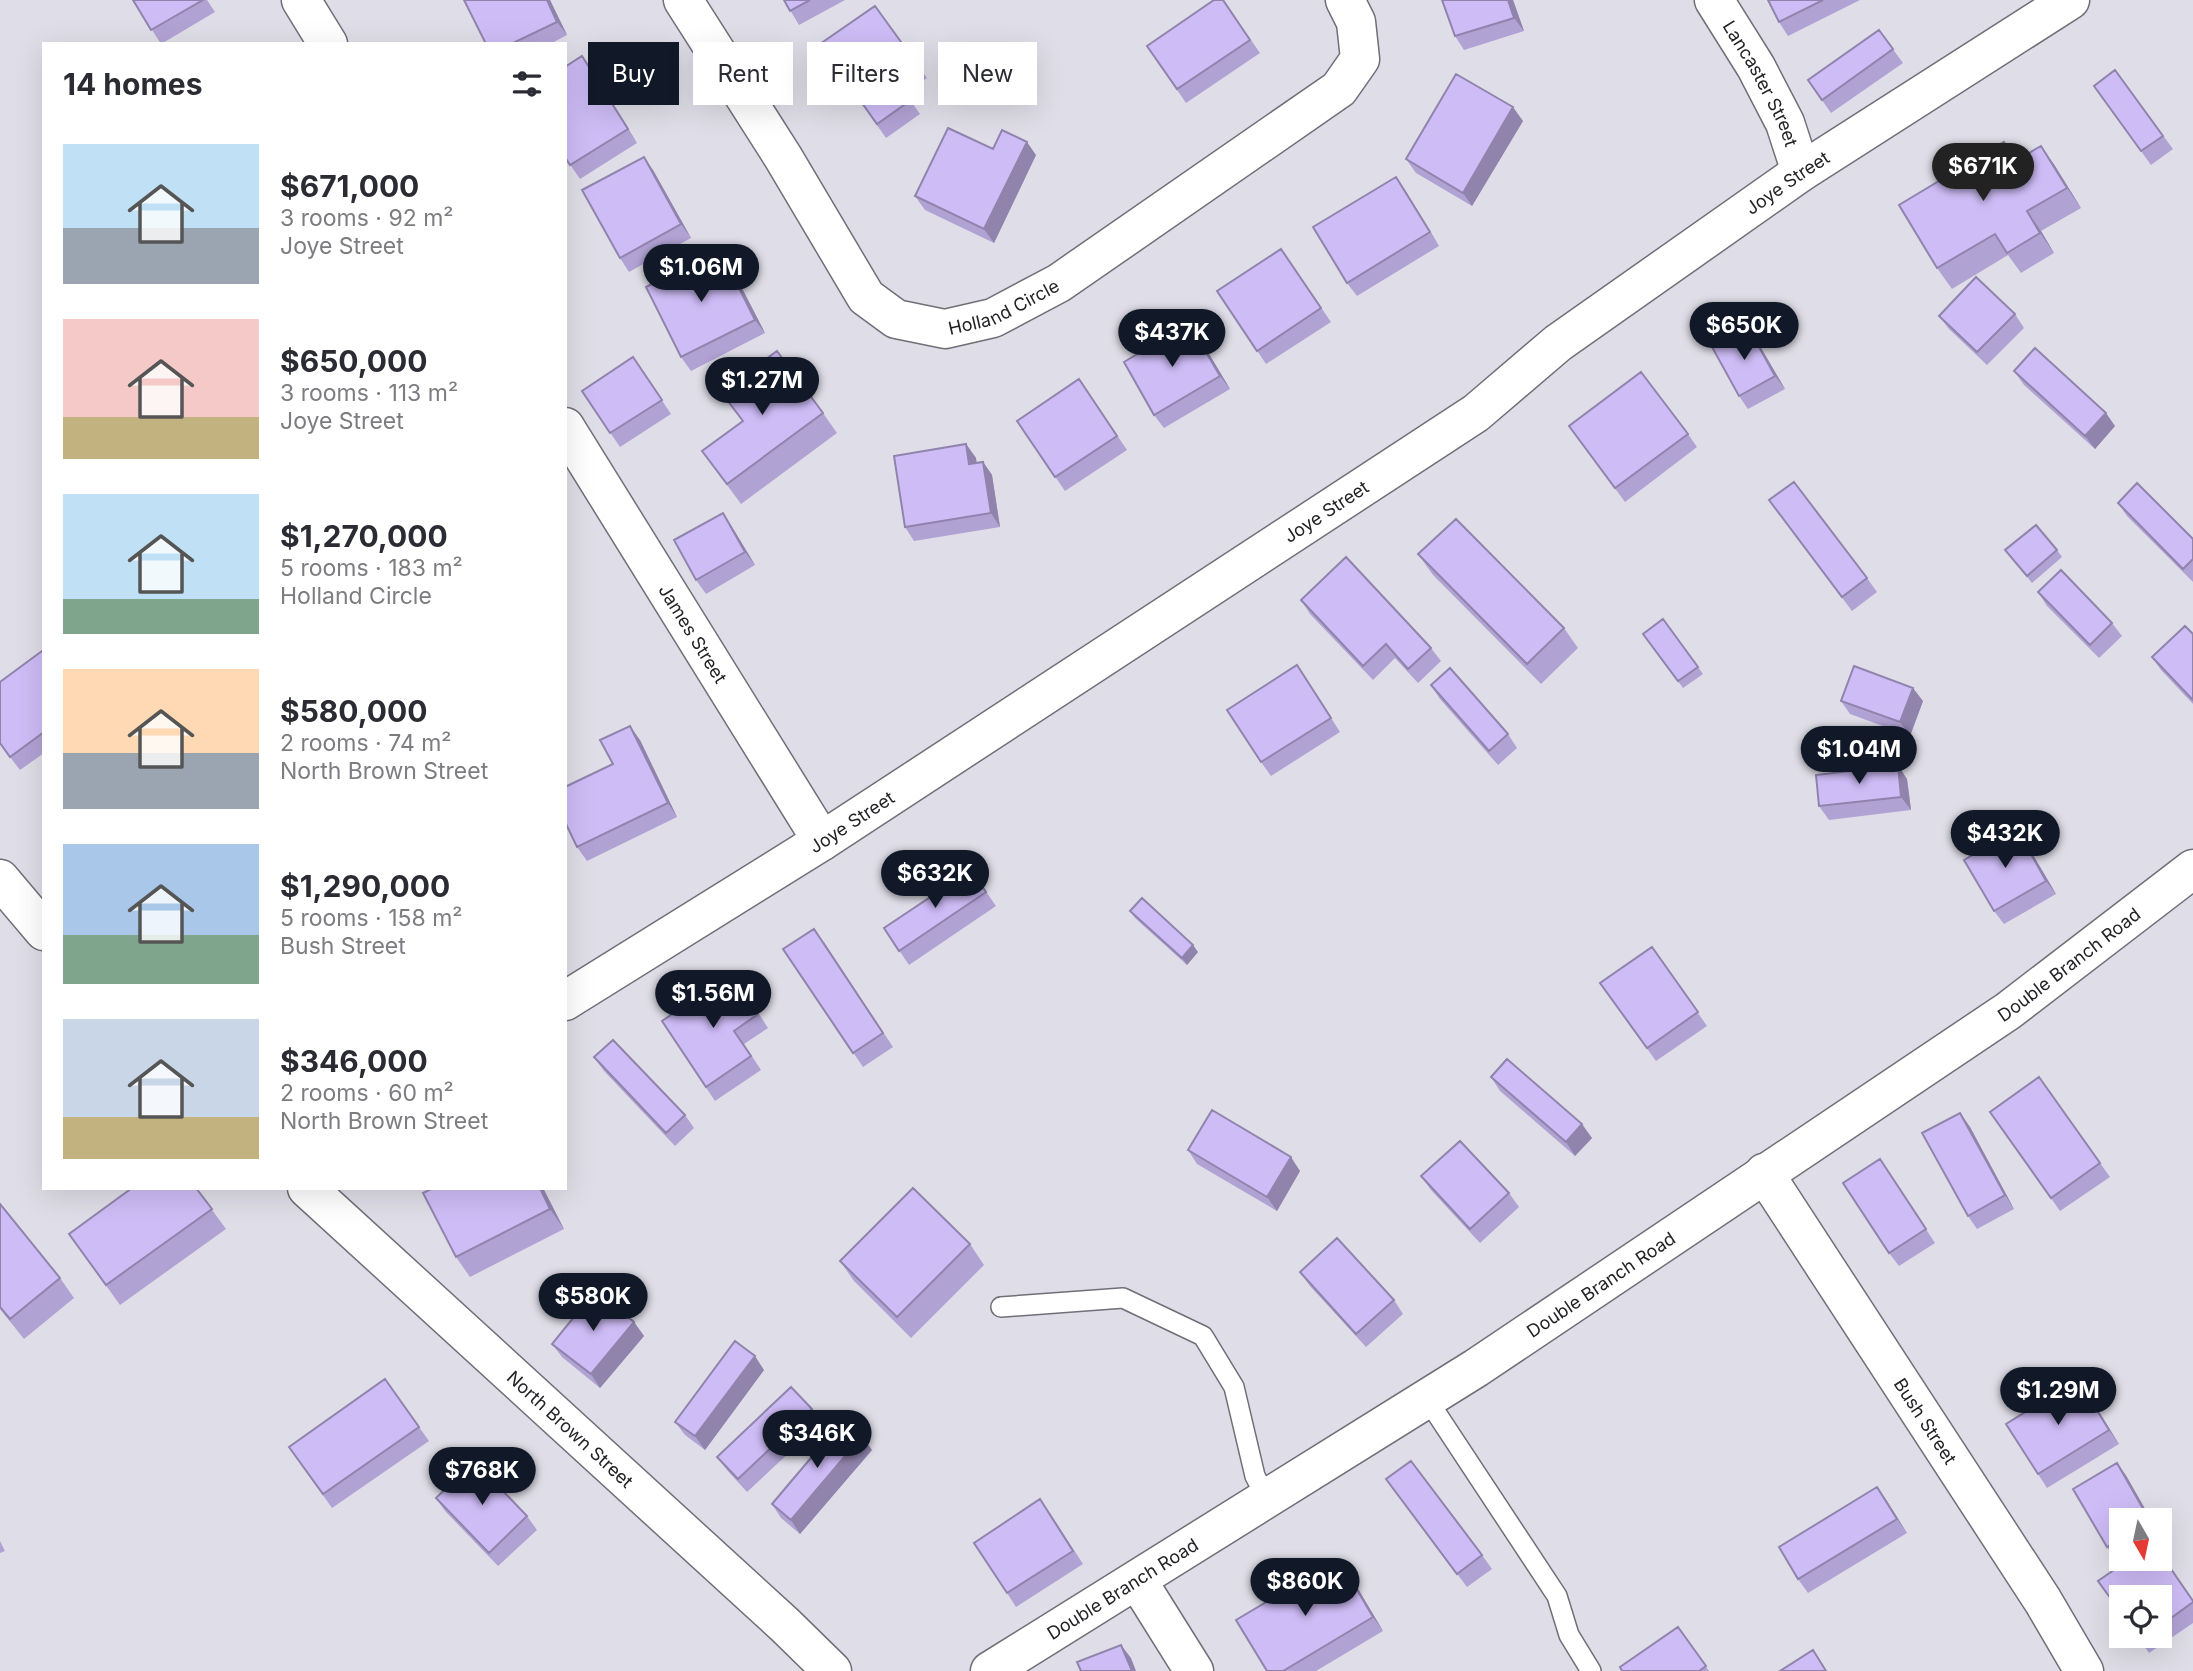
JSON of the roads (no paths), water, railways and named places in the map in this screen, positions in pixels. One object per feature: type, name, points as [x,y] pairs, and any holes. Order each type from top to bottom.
[{"type":"street","points":[[301,0],[327,42]]},
{"type":"street","name":"Holland Circle","points":[[683,0],[783,157],[866,297],[896,319],[945,330],[993,318],[1059,283],[1339,89],[1360,58],[1356,22],[1345,0]]},
{"type":"street","name":"Lancaster Street","points":[[1714,0],[1756,67],[1785,123],[1801,172]]},
{"type":"street","name":"Joye Street","points":[[567,1000],[822,841],[1476,413],[1558,344],[1801,172],[2070,0]]},
{"type":"street","name":"James Street","points":[[567,430],[822,841]]},
{"type":"street","name":"Double Branch Road","points":[[990,1671],[1488,1360],[2008,1011],[2193,869]]},
{"type":"street","points":[[0,879],[42,928]]},
{"type":"street","name":"Bush Street","points":[[1764,1173],[2043,1601],[2084,1671]]},
{"type":"street","name":"North Brown Street","points":[[309,1190],[832,1671]]},
{"type":"street","points":[[1137,1580],[1194,1671]]},
{"type":"lane","points":[[1001,1307],[1123,1298],[1203,1336],[1234,1387],[1255,1476],[1267,1499]]},
{"type":"lane","points":[[1427,1399],[1557,1596],[1569,1635],[1591,1671]]}]
